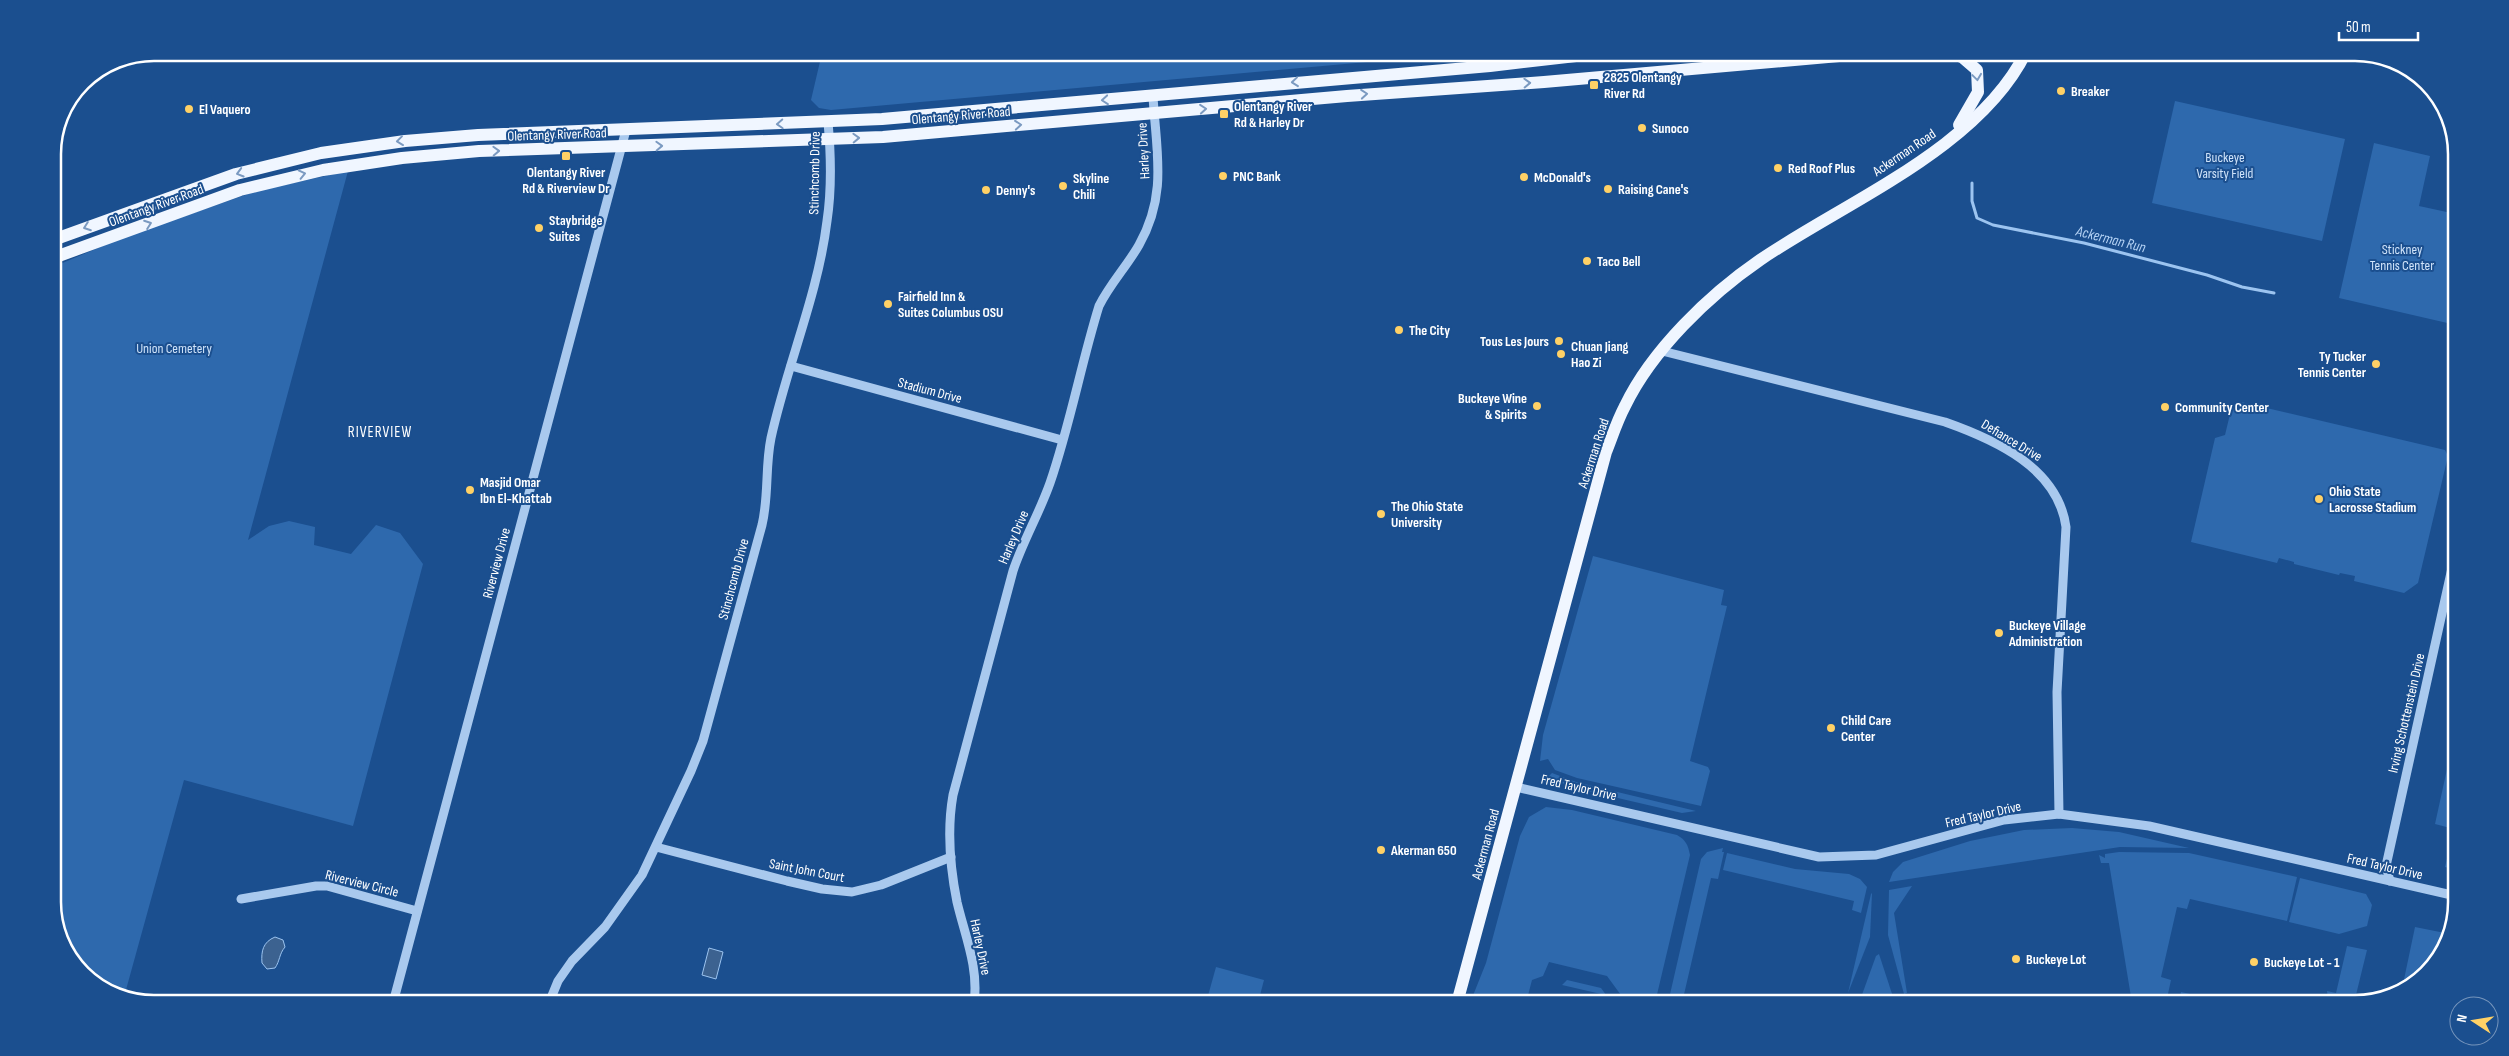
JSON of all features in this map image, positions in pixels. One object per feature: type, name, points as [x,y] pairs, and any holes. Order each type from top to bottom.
[{"type":"main road","name":"Olentangy River Road","points":[[61,236],[236,174],[320,153],[405,141],[448,137],[892,119],[1517,61]]},
{"type":"main road","name":"Olentangy River Road","points":[[61,255],[240,190],[323,170],[455,153],[883,137],[1347,96],[1544,82],[1782,61]]},
{"type":"main road","points":[[1950,138],[1978,92],[1977,70],[1969,61]]},
{"type":"main road","name":"Ackerman Road","points":[[1459,995],[1606,452],[1624,406],[1637,384],[1662,351],[1696,313],[1729,282],[1761,259],[1922,159],[1950,138],[1988,106],[2013,76],[2021,61]]},
{"type":"street","name":"Harley Drive","points":[[975,995],[976,980],[973,962],[957,902],[951,856],[950,813],[959,769],[1012,571],[1023,541],[1038,514],[1050,482],[1099,306],[1108,289],[1138,247],[1154,211],[1160,168],[1153,96]]},
{"type":"street","name":"Stinchcomb Drive","points":[[553,995],[558,981],[572,961],[605,927],[630,893],[656,847],[691,771],[708,724],[762,525],[768,494],[771,438],[817,270],[827,222],[830,190],[828,122]]},
{"type":"street","name":"Riverview Drive","points":[[394,995],[626,130]]},
{"type":"street","name":"Defiance Drive","points":[[1662,351],[1945,422],[1973,432],[1997,445],[2037,470],[2050,483],[2060,503],[2066,527],[2057,692],[2059,814]]},
{"type":"street","name":"Stadium Drive","points":[[791,366],[1062,440]]},
{"type":"street","name":"Irving Schottenstein Drive","points":[[2390,881],[2386,866],[2448,586]]},
{"type":"street","name":"Fred Taylor Drive","points":[[1516,787],[1819,857],[1876,855],[2004,820],[2059,814],[2149,826],[2448,894]]},
{"type":"street","name":"Saint John Court","points":[[656,847],[778,879],[822,889],[852,892],[874,887],[951,856]]},
{"type":"street","name":"Riverview Circle","points":[[241,899],[316,886],[328,886],[417,911]]},
{"type":"green space","points":[[820,61],[1378,61],[831,110],[819,108],[811,100]]},
{"type":"green space","name":"Buckeye Varsity Field","points":[[2175,101],[2345,139],[2322,241],[2152,203]]},
{"type":"green space","name":"Stickney Tennis Center","points":[[2374,143],[2430,156],[2419,206],[2448,212],[2448,323],[2339,298]]},
{"type":"green space","name":"Union Cemetery","points":[[348,171],[248,540],[269,526],[289,521],[315,527],[314,545],[351,554],[376,525],[400,533],[423,564],[353,826],[184,780],[126,990],[98,975],[81,958],[68,937],[61,908],[61,264],[124,237],[257,191]]},
{"type":"green space","name":"Ohio State Lacrosse Stadium","points":[[2241,402],[2445,450],[2448,456],[2418,583],[2404,593],[2354,581],[2355,576],[2340,573],[2339,575],[2294,564],[2294,562],[2279,558],[2277,563],[2191,542],[2215,438],[2225,435],[2231,410]]},
{"type":"green space","points":[[1593,556],[1724,590],[1721,605],[1727,606],[1690,761],[1708,767],[1710,771],[1701,806],[1577,778],[1555,770],[1548,759],[1540,761],[1543,735]]},
{"type":"green space","points":[[2448,765],[2448,827],[2435,824]]},
{"type":"green space","points":[[1552,773],[1576,782],[1696,811],[1682,813],[1575,788],[1548,777]]},
{"type":"green space","points":[[1546,807],[1572,810],[1677,835],[1686,843],[1690,855],[1657,995],[1621,995],[1607,976],[1549,962],[1543,976],[1532,980],[1528,995],[1473,995],[1486,963],[1520,836],[1529,817]]},
{"type":"green space","points":[[2072,828],[2119,832],[2189,848],[2120,847],[1889,882],[1893,872],[1903,862],[1970,841],[2024,830]]},
{"type":"green space","points":[[1723,848],[1722,852],[1724,852],[1718,879],[1711,878],[1684,995],[1670,995],[1701,859],[1707,852]]},
{"type":"green space","points":[[2119,852],[2189,853],[2297,877],[2287,921],[2190,899],[2187,909],[2177,907],[2161,977],[2171,980],[2168,995],[2131,995],[2109,863],[2101,863],[2099,855],[2105,858],[2105,854]]},
{"type":"green space","points":[[1727,853],[1795,869],[1849,874],[1860,879],[1867,887],[1861,913],[1852,910],[1854,901],[1723,870]]},
{"type":"green space","points":[[2448,854],[2448,868],[2445,867]]},
{"type":"green space","points":[[2300,878],[2366,894],[2372,905],[2367,926],[2339,934],[2289,922]]},
{"type":"green space","points":[[1912,886],[1894,913],[1907,993],[1904,994],[1888,935],[1889,890]]},
{"type":"green space","points":[[1871,894],[1870,937],[1848,993]]},
{"type":"green space","points":[[2415,927],[2443,933],[2425,963],[2404,980]]},
{"type":"green space","points":[[2347,946],[2367,950],[2356,995],[2328,995],[2327,991],[2336,993]]},
{"type":"green space","points":[[1879,954],[1892,995],[1862,995],[1876,956]]},
{"type":"green space","points":[[1216,967],[1264,980],[1260,995],[1208,995]]},
{"type":"green space","points":[[1567,980],[1601,988],[1606,995],[1601,995],[1562,985]]},
{"type":"green space","points":[[2181,992],[2195,995],[2180,995]]},
{"type":"shaded area","points":[[275,937],[283,940],[285,947],[275,968],[267,969],[262,963],[263,951],[265,944]]},
{"type":"shaded area","points":[[709,948],[723,952],[716,979],[702,975]]},
{"type":"waterway","name":"Ackerman Run","points":[[1972,183],[1972,201],[1977,218],[1993,225],[2084,243],[2207,275],[2242,287],[2274,293]]},
{"type":"place","name":"2825 Olentangy River Rd","points":[[1594,85]]},
{"type":"place","name":"Breaker","points":[[2061,91]]},
{"type":"place","name":"El Vaquero","points":[[189,109]]},
{"type":"place","name":"Olentangy River Rd & Harley Dr","points":[[1224,114]]},
{"type":"place","name":"Sunoco","points":[[1642,128]]},
{"type":"place","name":"Olentangy River Rd & Riverview Dr","points":[[566,156]]},
{"type":"place","name":"Red Roof Plus","points":[[1778,168]]},
{"type":"place","name":"PNC Bank","points":[[1223,176]]},
{"type":"place","name":"McDonald's","points":[[1524,177]]},
{"type":"place","name":"Skyline Chili","points":[[1063,186]]},
{"type":"place","name":"Raising Cane's","points":[[1608,189]]},
{"type":"place","name":"Denny's","points":[[986,190]]},
{"type":"place","name":"Staybridge Suites","points":[[539,228]]},
{"type":"place","name":"Taco Bell","points":[[1587,261]]},
{"type":"place","name":"Fairfield Inn & Suites Columbus OSU","points":[[888,304]]},
{"type":"place","name":"The City","points":[[1399,330]]},
{"type":"place","name":"Tous Les Jours","points":[[1559,341]]},
{"type":"place","name":"Chuan Jiang Hao Zi","points":[[1561,354]]},
{"type":"place","name":"Ty Tucker Tennis Center","points":[[2376,364]]},
{"type":"place","name":"Buckeye Wine & Spirits","points":[[1537,406]]},
{"type":"place","name":"Community Center","points":[[2165,407]]},
{"type":"place","name":"Masjid Omar Ibn El-Khattab","points":[[470,490]]},
{"type":"place","name":"Ohio State Lacrosse Stadium","points":[[2319,499]]},
{"type":"place","name":"The Ohio State University","points":[[1381,514]]},
{"type":"place","name":"Buckeye Village Administration","points":[[1999,633]]},
{"type":"place","name":"Child Care Center","points":[[1831,728]]},
{"type":"place","name":"Akerman 650","points":[[1381,850]]},
{"type":"place","name":"Buckeye Lot","points":[[2016,959]]},
{"type":"place","name":"Buckeye Lot - 1","points":[[2254,962]]},
{"type":"district","name":"RIVERVIEW","points":[[380,432]]}]
